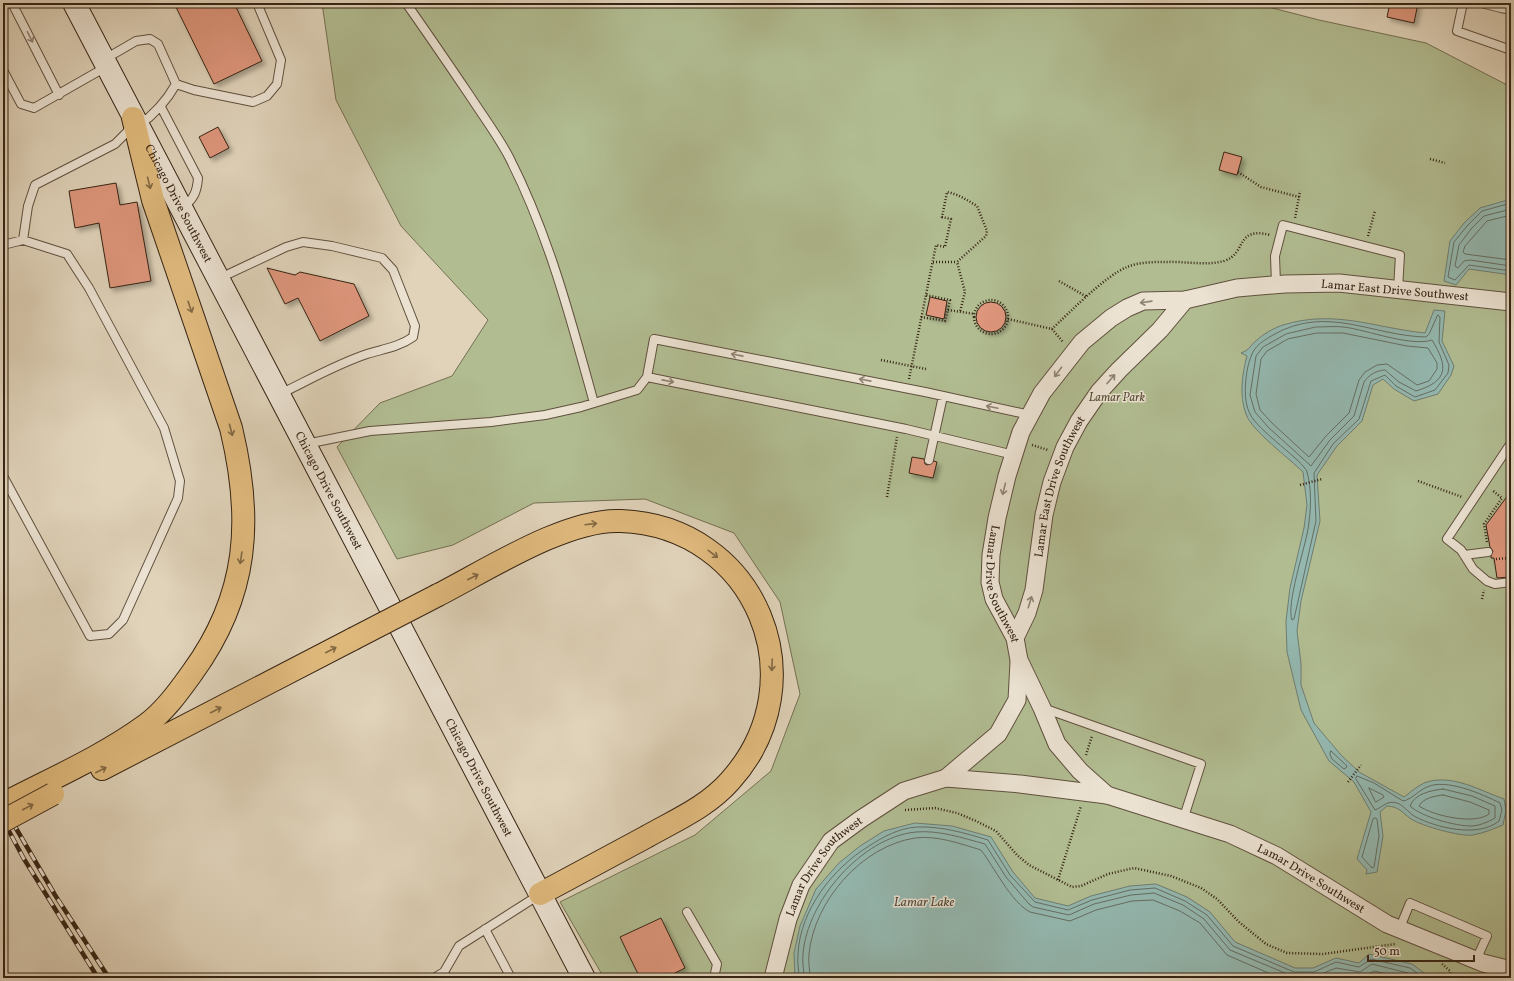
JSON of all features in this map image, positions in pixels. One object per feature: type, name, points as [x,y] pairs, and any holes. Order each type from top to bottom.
[{"type":"highway","points":[[3,821],[148,723],[176,695],[206,654],[225,615],[238,577],[244,539],[244,503],[240,465],[231,428],[153,200],[136,122]]},
{"type":"highway","points":[[3,804],[50,788],[353,639],[537,544],[579,526],[620,520],[656,526],[690,538],[717,557],[745,587],[763,620],[773,660],[770,700],[758,742],[731,780],[707,803],[540,894]]},
{"type":"main road","name":"Chicago Drive Southwest","points":[[74,3],[104,64],[183,209],[584,978]]},
{"type":"street","name":"Lamar East Drive Southwest","points":[[1082,342],[1111,318],[1143,301],[1185,300],[1237,288],[1276,284],[1339,283],[1511,302]]},
{"type":"street","name":"Lamar East Drive Southwest","points":[[1015,638],[1027,613],[1034,590],[1044,515],[1052,482],[1063,454],[1079,421],[1099,392],[1160,330],[1185,300]]},
{"type":"street","name":"Lamar Drive Southwest","points":[[1082,342],[1042,393],[1030,415],[1016,448],[996,518],[991,555],[990,582],[994,599],[1015,638],[1019,660],[1057,744],[1080,771],[1107,795]]},
{"type":"street","points":[[946,778],[998,734],[1017,700],[1019,660]]},
{"type":"street","name":"Lamar Drive Southwest","points":[[773,978],[788,919],[801,884],[831,841],[860,819],[904,791],[946,778],[1020,784],[1107,795],[1230,834],[1277,856],[1375,918],[1400,938],[1511,970]]},
{"type":"lane","points":[[12,3],[59,95]]},
{"type":"lane","points":[[3,70],[22,104],[27,108],[39,107],[59,95],[136,41],[150,39],[158,44],[176,84],[194,90],[253,102],[267,96],[277,84],[281,60],[258,3]]},
{"type":"lane","points":[[406,3],[488,122],[508,155],[525,190],[554,266],[594,403]]},
{"type":"lane","points":[[1463,3],[1457,31],[1511,50]]},
{"type":"lane","points":[[1481,3],[1502,5],[1511,10]]},
{"type":"lane","points":[[23,240],[28,206],[35,185],[115,144],[136,122],[160,107],[168,100],[176,84]]},
{"type":"lane","points":[[160,107],[198,178],[197,191],[192,200],[183,209]]},
{"type":"lane","points":[[1276,284],[1275,256],[1283,225],[1400,255],[1398,289]]},
{"type":"lane","points":[[3,245],[23,240],[67,254],[89,288],[164,428],[180,481],[178,498],[123,620],[108,634],[90,636],[3,476]]},
{"type":"lane","points":[[219,278],[286,247],[303,242],[332,246],[382,258],[393,270],[415,326],[413,338],[406,343],[367,354],[334,367],[280,394]]},
{"type":"lane","points":[[305,444],[370,431],[520,419],[581,408],[637,390],[647,377],[654,339],[907,388],[1030,415]]},
{"type":"lane","points":[[647,377],[935,436],[1016,448]]},
{"type":"lane","points":[[929,460],[943,396]]},
{"type":"lane","points":[[1511,444],[1447,540],[1461,550],[1473,569],[1488,582],[1495,584],[1511,582]]},
{"type":"lane","points":[[1464,555],[1488,552]]},
{"type":"lane","points":[[1042,708],[1200,764],[1183,820]]},
{"type":"lane","points":[[434,978],[445,975],[460,946],[540,894]]},
{"type":"lane","points":[[1400,938],[1410,903],[1487,936],[1476,960]]},
{"type":"lane","points":[[687,912],[717,964],[714,978]]},
{"type":"lane","points":[[485,929],[511,978]]},
{"type":"path","points":[[1430,159],[1445,163]]},
{"type":"path","points":[[1238,172],[1261,187],[1299,197]]},
{"type":"path","points":[[1293,228],[1300,191]]},
{"type":"path","points":[[907,388],[932,262],[936,245],[945,246],[951,219],[942,217],[947,192],[957,194],[966,201],[977,206],[987,231],[984,240],[957,262],[932,262]]},
{"type":"path","points":[[1365,246],[1375,211]]},
{"type":"path","points":[[1008,319],[1052,330],[1087,297],[1118,271],[1135,264],[1224,261],[1235,254],[1244,240],[1254,233],[1280,238]]},
{"type":"path","points":[[957,262],[964,283],[965,292],[960,312]]},
{"type":"path","points":[[1059,281],[1087,297]]},
{"type":"path","points":[[921,317],[945,321],[948,310],[950,300],[926,295]]},
{"type":"path","points":[[991,300],[1002,304],[1008,313],[1008,319],[1004,329],[999,332],[989,334],[979,329],[976,325],[975,314],[980,304],[991,300]]},
{"type":"path","points":[[948,310],[975,314]]},
{"type":"path","points":[[881,360],[926,369]]},
{"type":"path","points":[[887,497],[899,428]]},
{"type":"path","points":[[1016,448],[1063,454]]},
{"type":"path","points":[[1300,485],[1322,479]]},
{"type":"path","points":[[1418,481],[1438,487],[1472,502]]},
{"type":"path","points":[[1496,484],[1492,490],[1502,498],[1484,524],[1489,560],[1511,558]]},
{"type":"path","points":[[1348,782],[1361,765]]},
{"type":"path","points":[[900,810],[935,808],[957,813],[976,820],[996,831],[1017,855],[1029,864],[1072,887],[1081,886],[1108,874],[1134,868],[1171,876],[1201,888],[1217,899],[1239,922],[1266,944],[1287,953],[1323,954],[1385,945],[1400,938]]},
{"type":"path","points":[[1437,961],[1450,971],[1451,978]]},
{"type":"green space","name":"Lamar Park","points":[[322,3],[1253,3],[1319,20],[1426,43],[1511,87],[1511,978],[604,978],[560,902],[695,835],[771,771],[800,694],[780,602],[734,533],[645,499],[534,503],[453,545],[397,559],[337,447],[380,403],[452,376],[488,320],[401,226],[336,100]]},
{"type":"water","points":[[1511,199],[1511,275],[1469,269],[1456,285],[1444,281],[1450,241],[1464,223],[1480,208]]},
{"type":"water","points":[[1434,310],[1445,311],[1442,341],[1454,366],[1451,375],[1438,394],[1414,401],[1394,389],[1383,379],[1373,385],[1362,421],[1337,446],[1317,475],[1320,521],[1301,601],[1297,631],[1301,664],[1301,685],[1314,723],[1341,755],[1359,772],[1404,797],[1427,782],[1447,780],[1467,784],[1504,799],[1506,810],[1503,825],[1481,833],[1467,835],[1451,833],[1424,825],[1411,819],[1398,809],[1387,806],[1380,812],[1383,836],[1377,872],[1366,874],[1367,870],[1357,859],[1371,812],[1354,782],[1329,761],[1301,710],[1287,652],[1286,621],[1290,588],[1304,528],[1307,505],[1303,472],[1263,436],[1249,421],[1242,400],[1243,378],[1247,356],[1241,353],[1273,329],[1283,325],[1320,319],[1355,321],[1425,333]]},
{"type":"water","name":"Lamar Lake","points":[[915,823],[952,826],[991,837],[1013,872],[1035,898],[1068,906],[1091,896],[1130,886],[1156,884],[1187,897],[1210,912],[1235,942],[1295,968],[1313,968],[1336,958],[1359,963],[1369,954],[1412,964],[1431,978],[795,978],[794,953],[800,926],[816,889],[839,863],[860,846],[884,831]]},
{"type":"building","points":[[174,3],[234,3],[262,61],[214,84]]},
{"type":"building","points":[[1390,3],[1418,3],[1414,23],[1387,17]]},
{"type":"building","points":[[218,127],[229,148],[210,158],[199,137]]},
{"type":"building","points":[[1224,152],[1242,157],[1237,175],[1219,170]]},
{"type":"building","points":[[116,183],[120,205],[137,202],[151,281],[110,288],[99,223],[75,228],[69,191]]},
{"type":"building","points":[[267,268],[295,275],[300,272],[354,284],[369,316],[320,341],[298,298],[285,304]]},
{"type":"building","points":[[930,297],[947,301],[944,319],[926,315]]},
{"type":"building","points":[[991,302],[1002,306],[1006,317],[1002,328],[991,332],[980,328],[976,317],[980,306]]},
{"type":"building","points":[[912,457],[924,459],[925,464],[928,465],[934,461],[937,462],[933,478],[909,473]]},
{"type":"building","points":[[1511,491],[1511,577],[1497,578],[1494,558],[1491,558],[1493,551],[1490,547],[1486,525]]},
{"type":"building","points":[[661,918],[685,968],[665,978],[656,978],[654,974],[646,978],[640,978],[620,937]]},
{"type":"railway","points":[[3,806],[55,895],[109,978]]},
{"type":"railway","points":[[3,820],[24,859],[98,978]]}]
